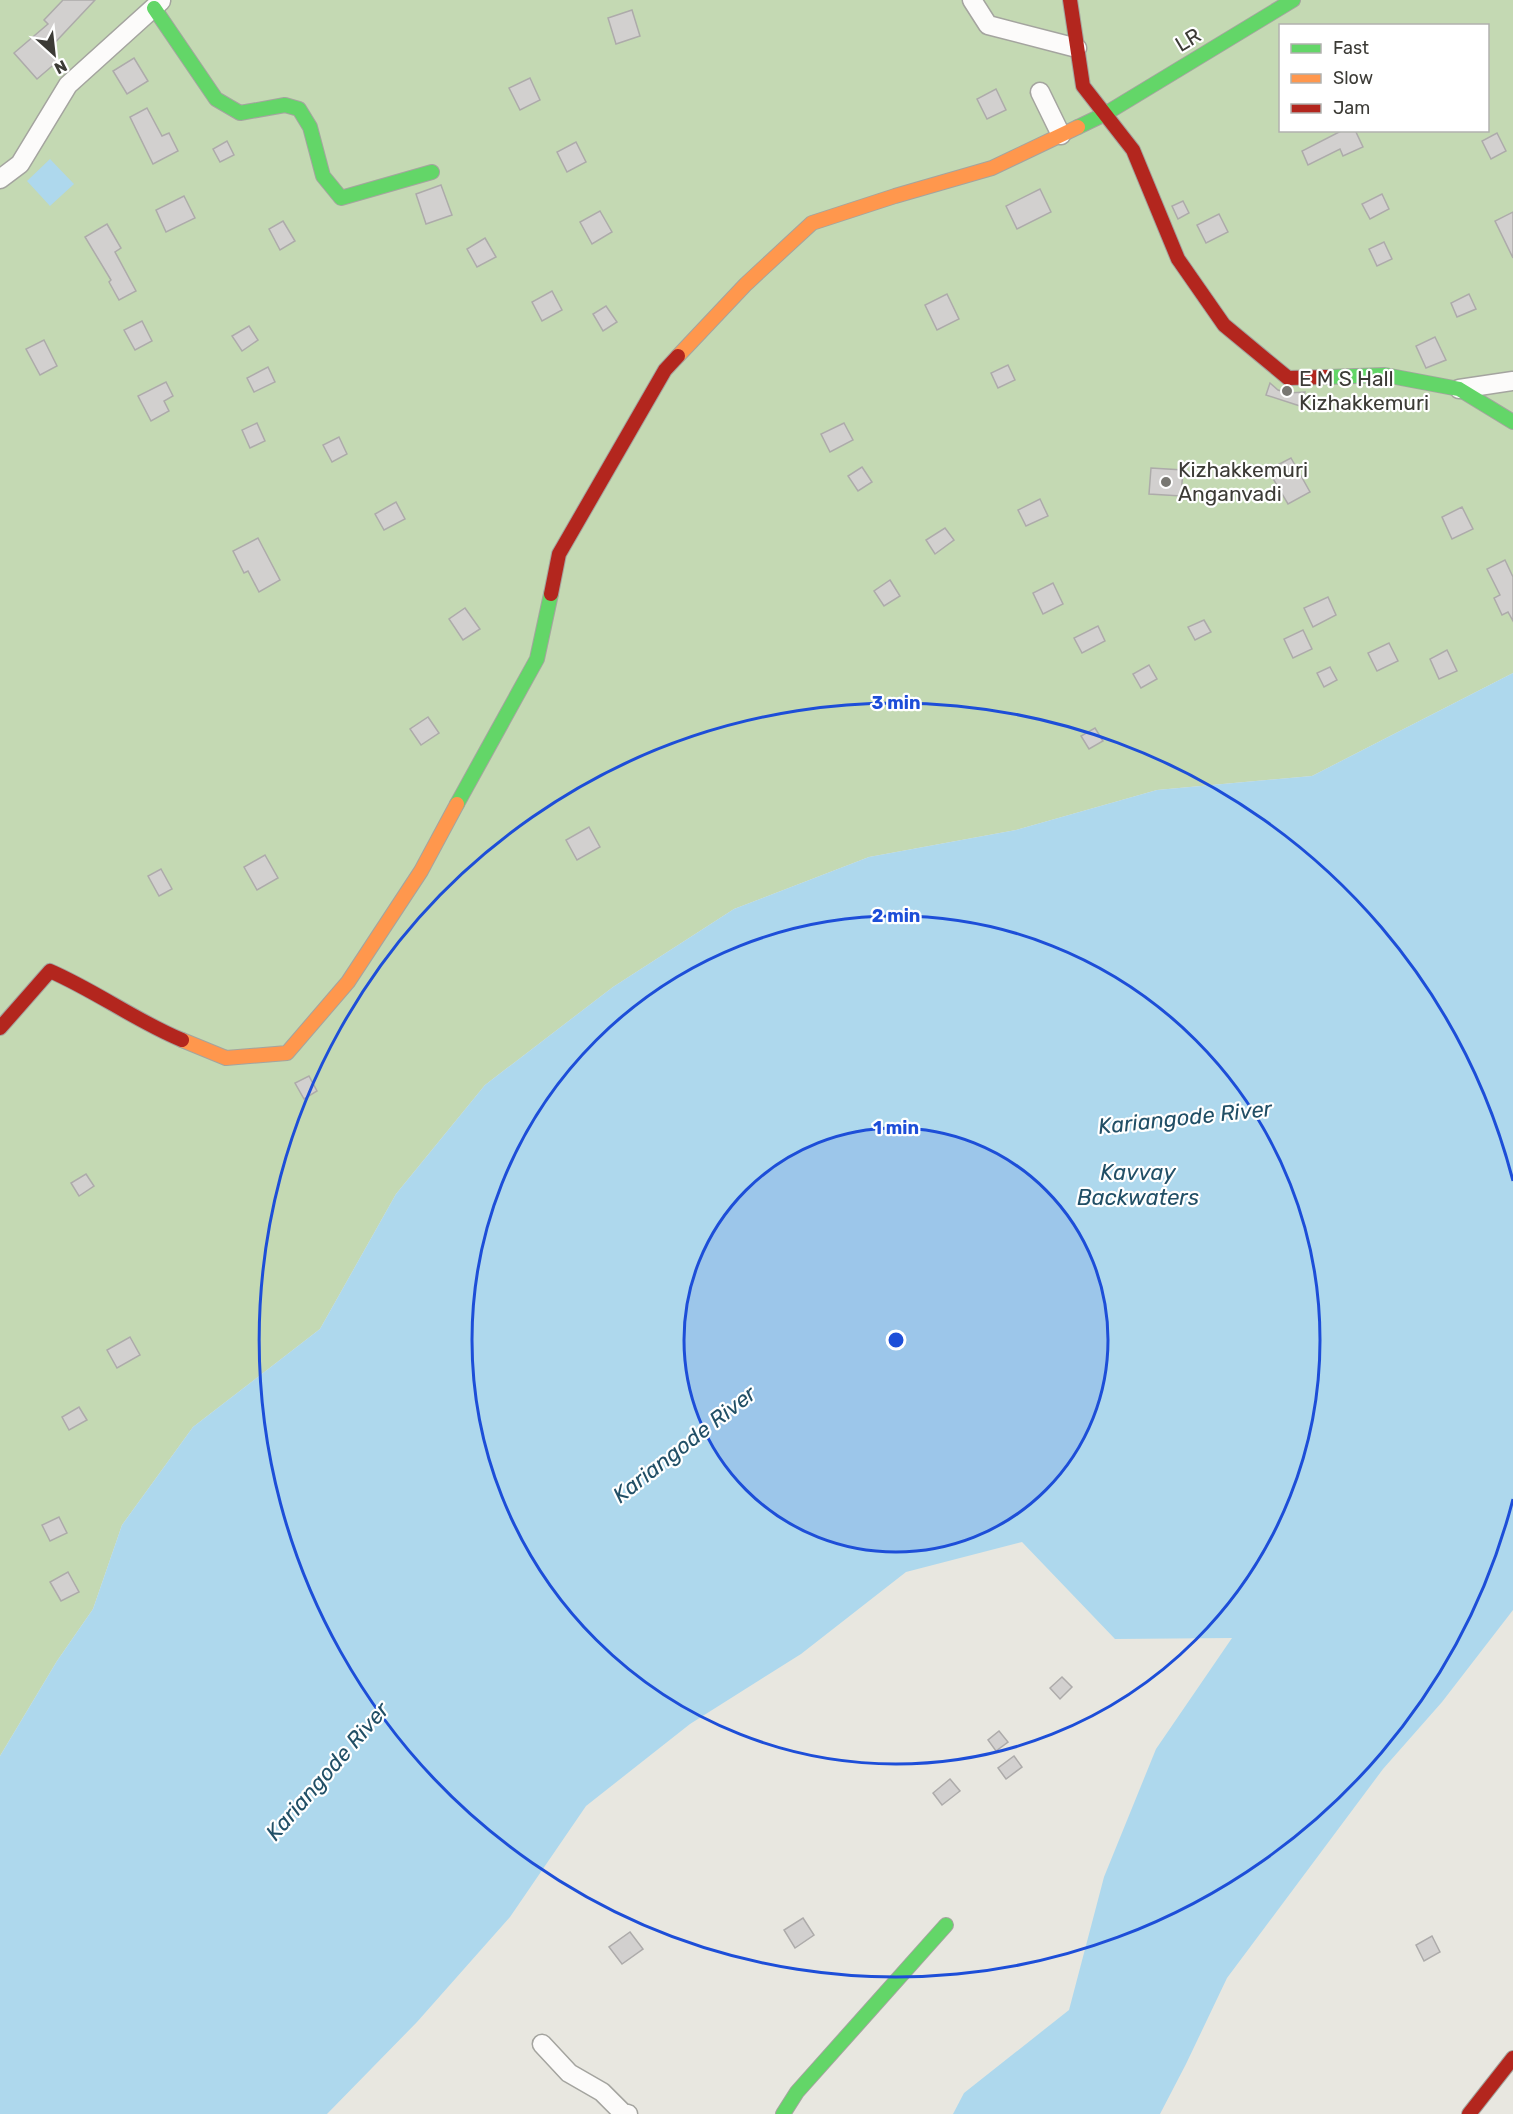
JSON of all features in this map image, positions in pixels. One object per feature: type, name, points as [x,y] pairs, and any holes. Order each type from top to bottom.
[{"type":"street","points":[[972,0],[988,25],[1077,48]]},
{"type":"street","points":[[1070,0],[1083,86],[1134,150],[1178,259],[1224,325],[1288,378],[1385,375],[1459,389],[1513,381]]},
{"type":"street","name":"LR","points":[[0,1028],[50,971],[75,982],[151,1027],[226,1058],[287,1053],[348,982],[421,871],[537,659],[559,554],[620,452],[665,370],[746,284],[812,224],[895,196],[992,168],[1105,114],[1293,0]]},
{"type":"street","points":[[0,179],[20,164],[68,85],[158,4],[216,99],[240,112],[285,105],[299,109],[310,127],[323,176],[341,198],[432,172]]},
{"type":"street","points":[[1040,92],[1061,135]]},
{"type":"street","points":[[1459,389],[1513,422]]},
{"type":"street","points":[[783,2114],[797,2092],[946,1925]]},
{"type":"street","points":[[542,2044],[569,2073],[602,2092],[623,2113],[628,2114]]},
{"type":"street","points":[[1469,2114],[1513,2058]]},
{"type":"green space","points":[[0,0],[1513,0],[1513,673],[1312,776],[1157,790],[1016,830],[869,857],[734,909],[613,987],[485,1085],[396,1194],[320,1329],[193,1427],[122,1525],[93,1609],[57,1661],[0,1756]]},
{"type":"water","points":[[50,159],[74,184],[50,206],[27,181]]},
{"type":"water","name":"Kavvay Backwaters","points":[[1513,673],[1513,1610],[1442,1702],[1383,1769],[1227,1978],[1160,2114],[953,2114],[964,2093],[1069,2010],[1104,1877],[1156,1749],[1232,1638],[1115,1639],[1022,1542],[906,1572],[801,1654],[690,1724],[586,1806],[510,1917],[417,2022],[327,2114],[0,2114],[0,1756],[57,1661],[93,1609],[122,1525],[193,1427],[320,1329],[396,1194],[485,1085],[613,987],[734,909],[869,857],[1016,830],[1157,790],[1312,776]]},
{"type":"building","points":[[63,0],[95,0],[48,50],[58,61],[37,79],[14,53],[48,24],[44,20]]},
{"type":"building","points":[[632,10],[640,36],[616,44],[608,18]]},
{"type":"building","points":[[134,58],[148,81],[127,94],[113,71]]},
{"type":"building","points":[[530,78],[540,100],[520,110],[509,88]]},
{"type":"building","points":[[996,89],[1006,110],[987,119],[977,99]]},
{"type":"building","points":[[147,108],[162,136],[169,133],[178,151],[153,164],[130,117]]},
{"type":"building","points":[[1339,132],[1356,132],[1363,147],[1343,156],[1340,149],[1308,165],[1302,151]]},
{"type":"building","points":[[1497,133],[1506,151],[1491,159],[1482,141]]},
{"type":"building","points":[[227,141],[234,155],[220,162],[213,149]]},
{"type":"building","points":[[576,142],[586,162],[567,172],[557,152]]},
{"type":"building","points":[[441,185],[452,215],[426,224],[416,194]]},
{"type":"building","points":[[1040,189],[1051,212],[1017,229],[1006,206]]},
{"type":"building","points":[[1382,194],[1389,209],[1370,219],[1362,204]]},
{"type":"building","points":[[184,196],[195,218],[166,232],[156,210]]},
{"type":"building","points":[[1183,201],[1189,213],[1178,219],[1172,206]]},
{"type":"building","points":[[600,211],[612,232],[592,244],[580,222]]},
{"type":"building","points":[[1513,212],[1513,258],[1495,221]]},
{"type":"building","points":[[1219,214],[1228,232],[1206,243],[1197,225]]},
{"type":"building","points":[[283,221],[295,241],[280,250],[269,229]]},
{"type":"building","points":[[107,224],[121,248],[115,252],[136,291],[119,300],[109,282],[111,280],[85,237]]},
{"type":"building","points":[[485,238],[496,257],[477,267],[467,249]]},
{"type":"building","points":[[1384,242],[1392,259],[1377,266],[1369,249]]},
{"type":"building","points":[[552,291],[562,310],[542,321],[532,302]]},
{"type":"building","points":[[947,294],[959,319],[937,330],[925,305]]},
{"type":"building","points":[[1469,294],[1476,309],[1457,317],[1451,303]]},
{"type":"building","points":[[606,306],[617,322],[603,331],[593,314]]},
{"type":"building","points":[[142,321],[152,341],[135,350],[124,330]]},
{"type":"building","points":[[249,326],[258,340],[242,351],[232,336]]},
{"type":"building","points":[[1435,337],[1446,360],[1426,368],[1416,346]]},
{"type":"building","points":[[44,340],[57,366],[40,375],[26,349]]},
{"type":"building","points":[[1008,365],[1015,380],[998,388],[991,373]]},
{"type":"building","points":[[268,367],[275,382],[254,392],[247,378]]},
{"type":"building","points":[[166,382],[173,396],[164,401],[169,411],[151,421],[138,396]]},
{"type":"building","points":[[1270,383],[1278,390],[1288,393],[1305,392],[1300,406],[1266,395]]},
{"type":"building","points":[[257,423],[265,441],[250,448],[242,430]]},
{"type":"building","points":[[844,423],[853,440],[830,452],[821,434]]},
{"type":"building","points":[[339,437],[347,454],[332,462],[323,445]]},
{"type":"building","points":[[1291,458],[1310,492],[1288,504],[1268,470]]},
{"type":"building","points":[[862,467],[872,482],[858,491],[848,476]]},
{"type":"building","name":"Kizhakkemuri Anganvadi","points":[[1151,468],[1183,470],[1181,496],[1149,494]]},
{"type":"building","points":[[1040,499],[1048,516],[1026,526],[1018,510]]},
{"type":"building","points":[[396,502],[405,519],[384,530],[375,514]]},
{"type":"building","points":[[1462,507],[1473,529],[1452,539],[1442,517]]},
{"type":"building","points":[[945,528],[954,540],[935,554],[926,540]]},
{"type":"building","points":[[258,538],[280,580],[259,592],[248,571],[244,573],[233,551]]},
{"type":"building","points":[[1505,560],[1513,577],[1513,621],[1508,612],[1502,615],[1494,598],[1500,595],[1487,569]]},
{"type":"building","points":[[890,580],[900,596],[884,606],[874,591]]},
{"type":"building","points":[[1053,583],[1063,604],[1043,614],[1033,593]]},
{"type":"building","points":[[1328,597],[1336,615],[1313,627],[1304,608]]},
{"type":"building","points":[[465,608],[480,629],[463,640],[449,619]]},
{"type":"building","points":[[1204,620],[1211,632],[1195,640],[1188,627]]},
{"type":"building","points":[[1098,626],[1105,641],[1082,653],[1074,638]]},
{"type":"building","points":[[1303,630],[1312,649],[1293,658],[1284,639]]},
{"type":"building","points":[[1389,643],[1398,661],[1377,671],[1368,653]]},
{"type":"building","points":[[1447,650],[1457,671],[1439,679],[1430,659]]},
{"type":"building","points":[[1149,665],[1157,679],[1141,688],[1133,674]]},
{"type":"building","points":[[1330,667],[1337,680],[1324,687],[1317,673]]},
{"type":"building","points":[[428,717],[439,733],[421,745],[410,729]]},
{"type":"building","points":[[1095,728],[1103,741],[1089,749],[1081,736]]},
{"type":"building","points":[[589,827],[600,847],[577,860],[566,840]]},
{"type":"building","points":[[265,855],[278,878],[257,890],[244,867]]},
{"type":"building","points":[[161,869],[172,889],[159,896],[148,876]]},
{"type":"building","points":[[309,1076],[317,1091],[304,1099],[295,1083]]},
{"type":"building","points":[[86,1174],[94,1186],[79,1196],[71,1183]]},
{"type":"building","points":[[130,1337],[140,1355],[117,1368],[107,1350]]},
{"type":"building","points":[[79,1407],[87,1420],[69,1430],[62,1417]]},
{"type":"building","points":[[59,1517],[67,1533],[50,1541],[42,1525]]},
{"type":"building","points":[[68,1572],[79,1592],[61,1601],[50,1582]]},
{"type":"building","points":[[1062,1677],[1072,1687],[1060,1699],[1050,1688]]},
{"type":"building","points":[[999,1731],[1008,1742],[996,1751],[988,1740]]},
{"type":"building","points":[[1014,1756],[1022,1767],[1006,1779],[998,1768]]},
{"type":"building","points":[[950,1779],[960,1791],[942,1805],[933,1793]]},
{"type":"building","points":[[803,1918],[814,1935],[795,1948],[784,1930]]},
{"type":"building","points":[[630,1932],[643,1949],[622,1964],[609,1947]]},
{"type":"building","points":[[1432,1936],[1440,1952],[1424,1961],[1416,1945]]},
{"type":"traffic: fast","points":[[1078,127],[1105,114],[1293,0]]},
{"type":"traffic: fast","points":[[154,8],[216,99],[240,113],[285,105],[299,109],[310,127],[323,176],[341,198],[432,172]]},
{"type":"traffic: fast","points":[[1327,377],[1385,375],[1459,389],[1513,422]]},
{"type":"traffic: fast","points":[[457,804],[537,659],[551,594]]},
{"type":"traffic: fast","points":[[783,2114],[797,2092],[946,1925]]},
{"type":"traffic: slow","points":[[678,356],[746,284],[812,223],[992,168],[1078,127]]},
{"type":"traffic: slow","points":[[182,1040],[226,1058],[287,1053],[348,982],[421,871],[457,804]]},
{"type":"traffic: jam","points":[[1070,0],[1083,86],[1133,150],[1178,259],[1224,325],[1288,378],[1327,377]]},
{"type":"traffic: jam","points":[[551,594],[559,554],[665,370],[678,356]]},
{"type":"traffic: jam","points":[[0,1028],[50,971],[182,1040]]},
{"type":"traffic: jam","points":[[1469,2114],[1513,2058]]},
{"type":"place","name":"E M S Hall Kizhakkemuri","points":[[1287,391]]},
{"type":"place","name":"Kizhakkemuri Anganvadi","points":[[1166,482]]},
{"type":"water label","name":"Kariangode River","points":[[1185,1117]]},
{"type":"water label","name":"Kariangode River","points":[[684,1444]]},
{"type":"water label","name":"Kariangode River","points":[[327,1771]]}]
